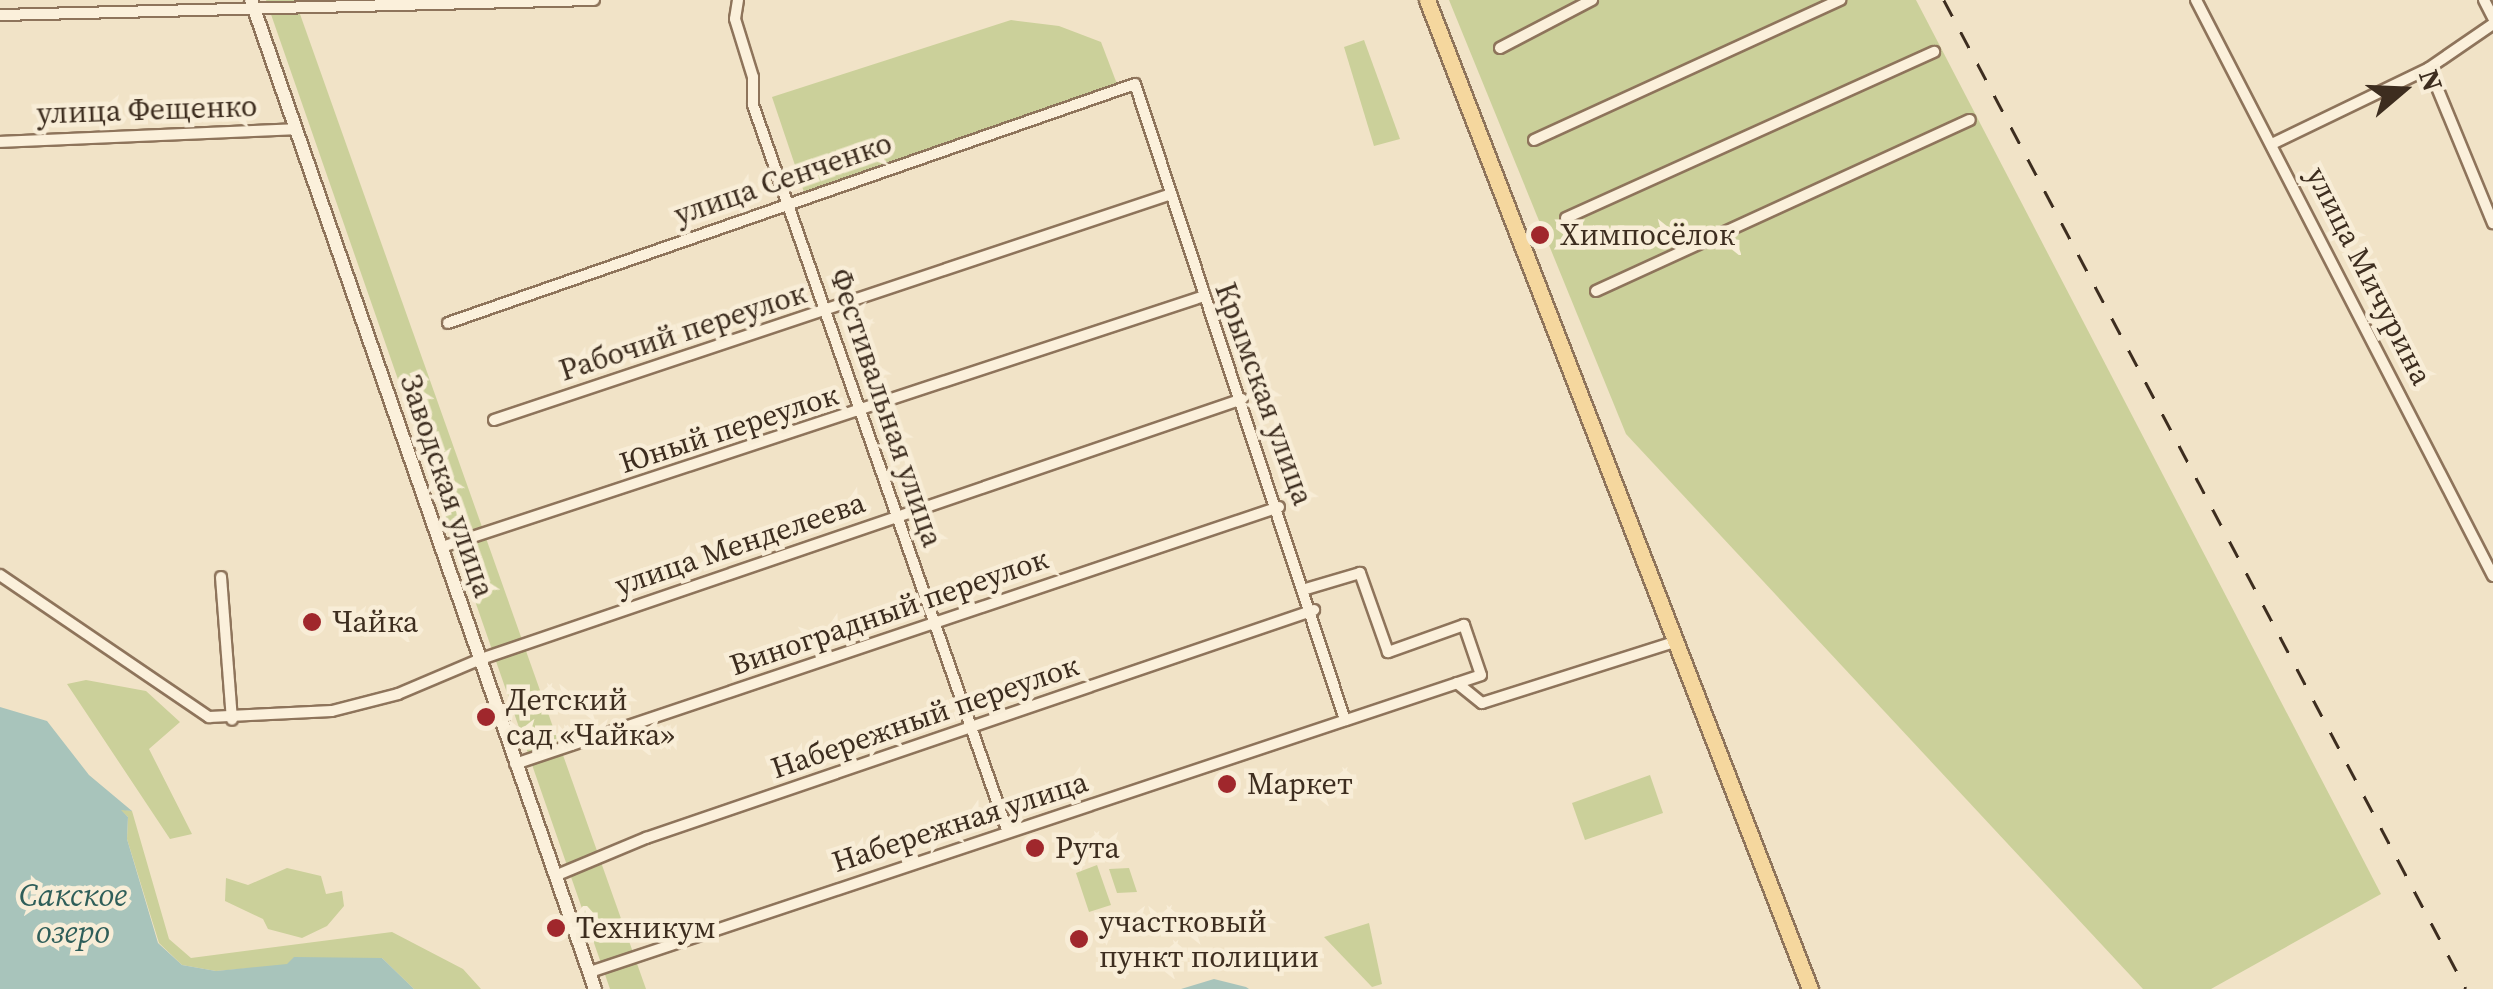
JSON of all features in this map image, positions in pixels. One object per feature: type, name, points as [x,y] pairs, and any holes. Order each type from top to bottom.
[{"type":"main road","points":[[1427,0],[1810,989]]},
{"type":"street","points":[[0,15],[253,5],[594,0]]},
{"type":"street","name":"Фестивальная улица","points":[[738,0],[735,18],[753,77],[754,105],[1007,830]]},
{"type":"street","points":[[1500,48],[1592,0]]},
{"type":"street","points":[[1534,140],[1840,0]]},
{"type":"street","name":"улица Мичурина","points":[[2196,0],[2274,143],[2493,576]]},
{"type":"street","points":[[2274,143],[2429,68],[2493,21],[2484,0]]},
{"type":"street","name":"Заводская улица","points":[[253,5],[595,989]]},
{"type":"street","points":[[1566,218],[1934,52]]},
{"type":"street","points":[[2429,68],[2493,223]]},
{"type":"street","name":"улица Сенченко","points":[[448,323],[1135,84]]},
{"type":"street","name":"Крымская улица","points":[[1135,84],[1202,297],[1242,399],[1314,610],[1346,720]]},
{"type":"street","points":[[1596,290],[1970,120]]},
{"type":"street","name":"улица Фещенко","points":[[0,142],[295,129]]},
{"type":"street","name":"Рабочий переулок","points":[[494,420],[1171,194]]},
{"type":"street","name":"Юный переулок","points":[[442,547],[1202,297]]},
{"type":"street","name":"улица Менделеева","points":[[232,720],[341,710],[1242,399]]},
{"type":"street","name":"Виноградный переулок","points":[[515,764],[1279,507]]},
{"type":"street","points":[[1306,589],[1360,572],[1388,652],[1464,625],[1481,675],[1457,683]]},
{"type":"street","points":[[0,575],[209,717],[232,720],[222,577]]},
{"type":"street","name":"Набережный переулок","points":[[555,876],[646,838],[1314,610]]},
{"type":"street","points":[[1457,683],[1482,703],[1677,641]]},
{"type":"street","name":"Набережная улица","points":[[590,972],[1457,683]]},
{"type":"green space","points":[[266,0],[295,0],[646,989],[610,989]]},
{"type":"green space","points":[[1449,0],[1916,0],[2381,894],[2211,989],[2143,989],[1626,434]]},
{"type":"green space","points":[[1011,20],[1059,26],[1101,42],[1117,84],[804,192],[772,97]]},
{"type":"green space","points":[[1364,40],[1400,139],[1374,146],[1344,47]]},
{"type":"green space","points":[[86,680],[146,691],[180,722],[149,749],[192,834],[170,839],[67,684]]},
{"type":"green space","points":[[1650,775],[1663,813],[1585,840],[1572,803]]},
{"type":"green space","points":[[119,809],[132,811],[169,939],[191,958],[392,932],[463,969],[481,989],[414,989],[382,958],[216,971],[182,965],[159,943],[127,839],[128,817]]},
{"type":"green space","points":[[1097,865],[1111,905],[1089,912],[1076,873]]},
{"type":"green space","points":[[287,868],[321,876],[326,894],[342,891],[344,906],[327,926],[302,938],[268,929],[263,919],[225,901],[226,878],[248,885]]},
{"type":"green space","points":[[1129,868],[1137,892],[1117,893],[1109,869]]},
{"type":"green space","points":[[1369,923],[1382,984],[1372,987],[1324,937]]},
{"type":"water","name":"Сакское озеро","points":[[0,707],[47,721],[89,775],[132,811],[121,810],[128,817],[127,839],[158,943],[182,965],[216,971],[287,964],[294,957],[382,958],[414,989],[0,989]]},
{"type":"water","points":[[1214,979],[1246,987],[1249,989],[1181,989]]},
{"type":"railway","points":[[1944,0],[2466,989]]},
{"type":"place","name":"Химпосёлок","points":[[1540,235]]},
{"type":"place","name":"Чайка","points":[[312,622]]},
{"type":"place","name":"Детский сад «Чайка»","points":[[486,717]]},
{"type":"place","name":"Маркет","points":[[1227,784]]},
{"type":"place","name":"Рута","points":[[1035,848]]},
{"type":"place","name":"Техникум","points":[[556,928]]},
{"type":"place","name":"участковый пункт полиции","points":[[1079,939]]}]
